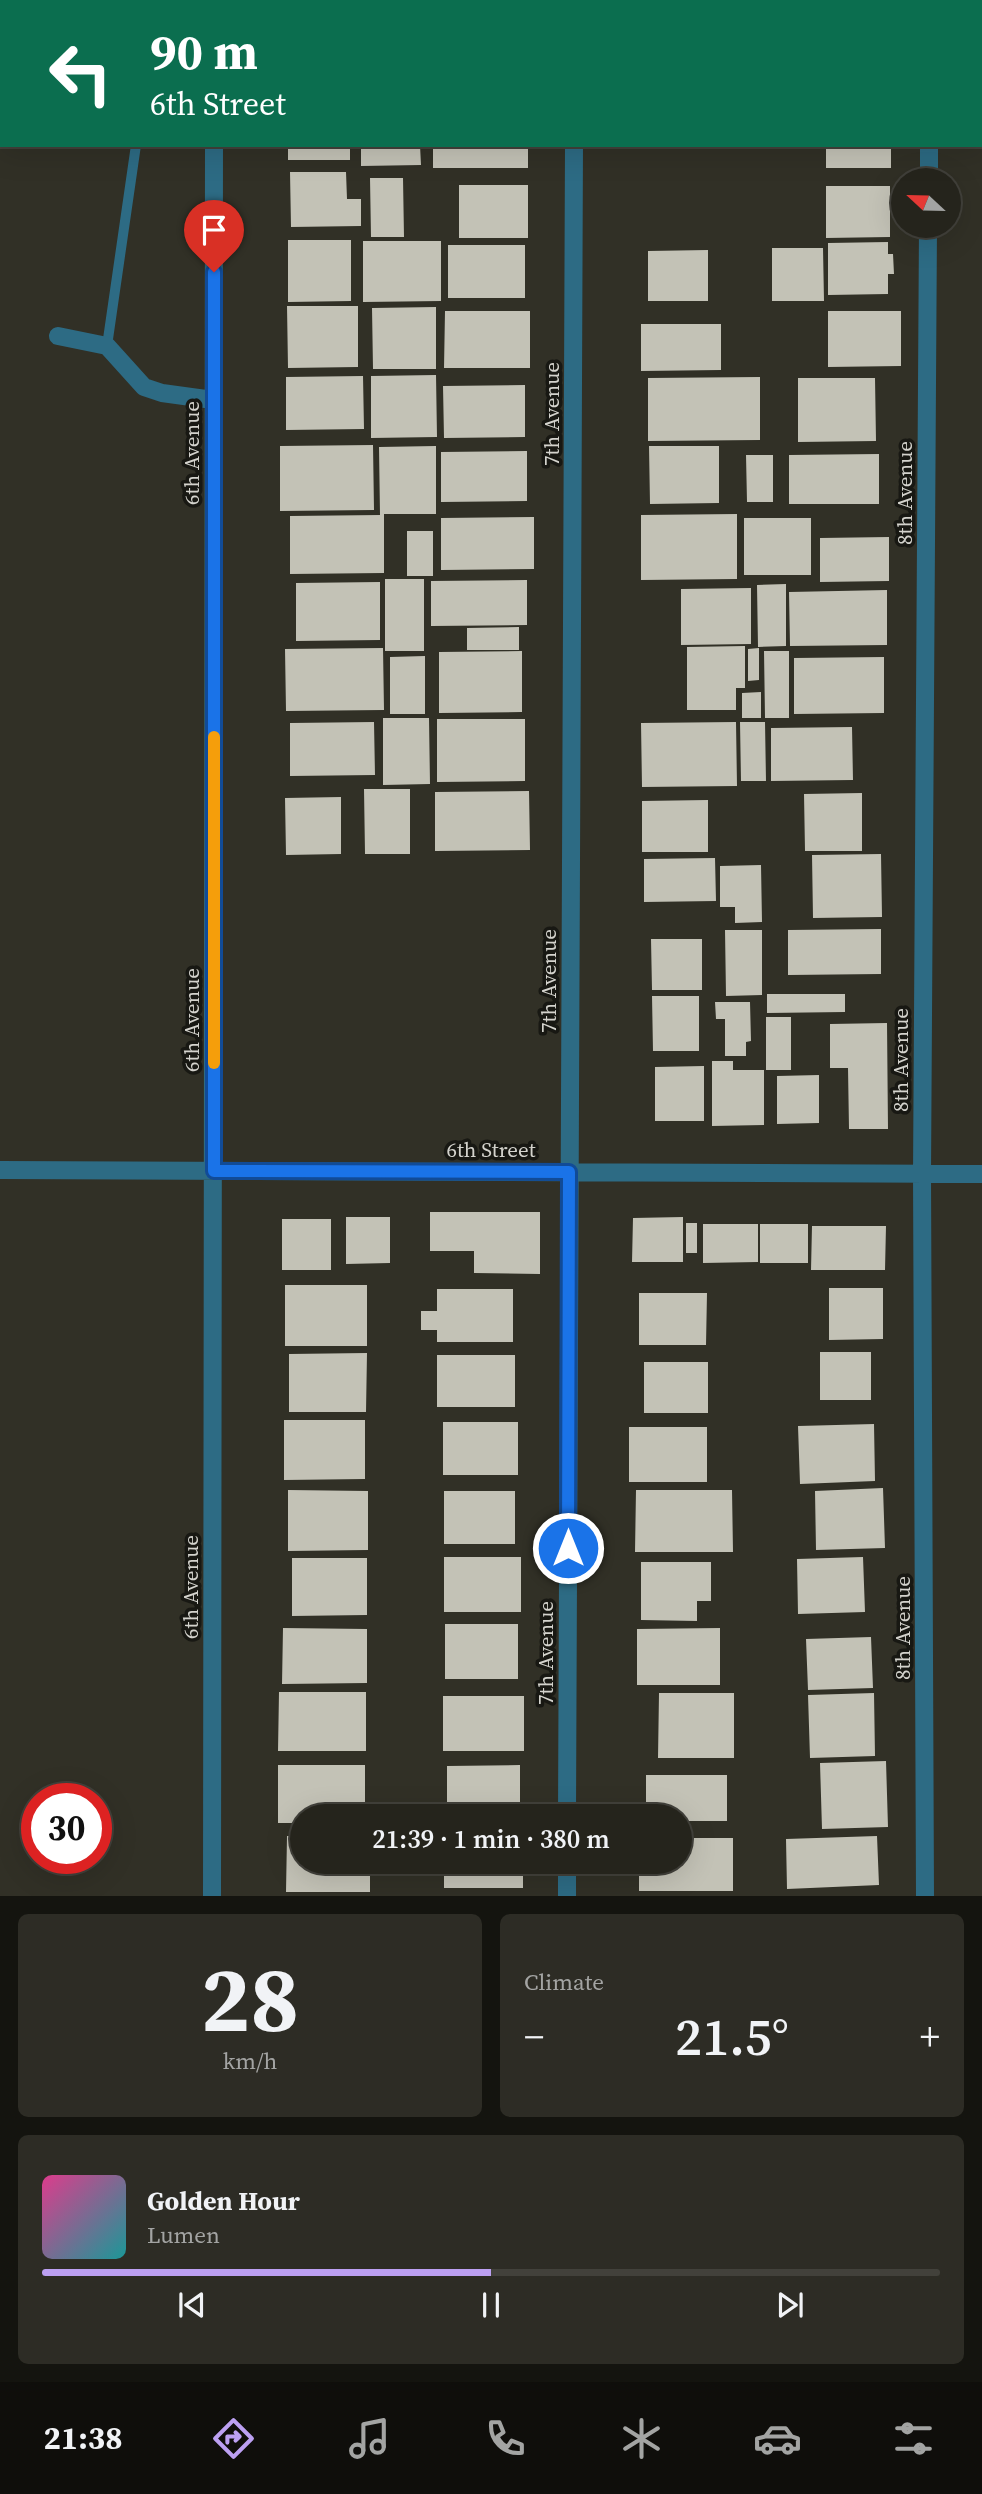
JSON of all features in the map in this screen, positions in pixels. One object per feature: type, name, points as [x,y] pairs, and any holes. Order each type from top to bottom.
[{"type":"street","name":"6th Avenue","points":[[212,1895],[214,147]]},
{"type":"street","name":"7th Avenue","points":[[567,1804],[575,147]]},
{"type":"street","points":[[929,147],[929,168]]},
{"type":"street","name":"8th Avenue","points":[[925,1895],[922,1174],[928,238]]},
{"type":"street","points":[[58,336],[107,346],[144,387],[162,393],[213,400]]},
{"type":"street","name":"6th Street","points":[[0,1170],[982,1174]]},
{"type":"street","points":[[567,1874],[567,1895]]},
{"type":"lane","points":[[107,346],[136,147]]},
{"type":"building","points":[[288,147],[350,147],[350,160],[288,160]]},
{"type":"building","points":[[361,147],[420,147],[421,165],[361,166]]},
{"type":"building","points":[[433,147],[528,147],[528,168],[433,168]]},
{"type":"building","points":[[826,147],[891,147],[891,168],[826,168]]},
{"type":"building","points":[[290,172],[346,172],[347,199],[361,199],[361,226],[291,227]]},
{"type":"building","points":[[370,178],[403,178],[404,237],[371,237]]},
{"type":"building","points":[[459,185],[528,185],[528,238],[459,238]]},
{"type":"building","points":[[826,186],[890,186],[890,237],[826,238]]},
{"type":"building","points":[[288,240],[351,240],[351,301],[288,302]]},
{"type":"building","points":[[363,241],[441,241],[441,301],[363,302]]},
{"type":"building","points":[[888,242],[888,254],[893,254],[894,274],[888,274],[888,294],[828,295],[828,243]]},
{"type":"building","points":[[448,245],[525,245],[525,298],[448,298]]},
{"type":"building","points":[[772,248],[823,248],[824,301],[772,301]]},
{"type":"building","points":[[708,250],[708,301],[648,301],[648,251]]},
{"type":"building","points":[[287,306],[358,306],[358,367],[288,368]]},
{"type":"building","points":[[436,307],[436,369],[373,369],[372,308]]},
{"type":"building","points":[[445,311],[530,311],[530,368],[444,368]]},
{"type":"building","points":[[828,311],[901,311],[901,366],[828,367]]},
{"type":"building","points":[[641,324],[721,324],[721,370],[641,371]]},
{"type":"building","points":[[436,375],[437,437],[371,438],[371,376]]},
{"type":"building","points":[[363,376],[364,429],[286,430],[286,377]]},
{"type":"building","points":[[760,377],[760,440],[648,441],[648,378]]},
{"type":"building","points":[[798,378],[875,378],[876,441],[798,442]]},
{"type":"building","points":[[525,385],[525,437],[444,438],[443,386]]},
{"type":"building","points":[[373,445],[374,510],[280,511],[280,446]]},
{"type":"building","points":[[436,446],[436,514],[384,514],[384,573],[290,574],[290,516],[380,515],[379,447]]},
{"type":"building","points":[[649,446],[719,446],[719,503],[650,504]]},
{"type":"building","points":[[527,451],[527,501],[441,502],[441,452]]},
{"type":"building","points":[[879,454],[879,504],[789,504],[789,455]]},
{"type":"building","points":[[746,455],[773,455],[773,502],[747,502]]},
{"type":"building","points":[[737,514],[737,579],[641,580],[641,515]]},
{"type":"building","points":[[534,517],[534,569],[441,570],[441,518]]},
{"type":"building","points":[[744,518],[811,518],[811,575],[744,575]]},
{"type":"building","points":[[407,531],[433,531],[433,576],[407,576]]},
{"type":"building","points":[[889,537],[889,581],[820,582],[820,538]]},
{"type":"building","points":[[385,579],[424,579],[424,651],[385,651]]},
{"type":"building","points":[[527,580],[527,625],[431,626],[431,581]]},
{"type":"building","points":[[380,582],[380,640],[296,641],[296,583]]},
{"type":"building","points":[[786,584],[786,646],[758,647],[757,585]]},
{"type":"building","points":[[751,588],[751,644],[681,645],[681,589]]},
{"type":"building","points":[[887,590],[887,645],[790,646],[789,592]]},
{"type":"building","points":[[519,627],[519,650],[467,650],[467,628]]},
{"type":"building","points":[[745,646],[745,688],[736,688],[736,710],[687,710],[687,647]]},
{"type":"building","points":[[383,648],[384,710],[286,711],[285,649]]},
{"type":"building","points":[[759,648],[759,680],[748,681],[748,649]]},
{"type":"building","points":[[522,651],[522,712],[439,713],[439,652]]},
{"type":"building","points":[[764,651],[789,651],[789,718],[765,718]]},
{"type":"building","points":[[425,656],[425,714],[390,714],[390,657]]},
{"type":"building","points":[[884,657],[884,713],[794,714],[794,658]]},
{"type":"building","points":[[761,692],[761,718],[742,718],[742,693]]},
{"type":"building","points":[[383,718],[429,718],[430,784],[383,785]]},
{"type":"building","points":[[437,719],[525,719],[525,781],[437,782]]},
{"type":"building","points":[[374,722],[375,775],[290,776],[290,723]]},
{"type":"building","points":[[736,722],[737,786],[642,787],[641,723]]},
{"type":"building","points":[[740,722],[765,722],[766,781],[741,781]]},
{"type":"building","points":[[852,727],[853,780],[771,781],[771,728]]},
{"type":"building","points":[[364,789],[410,789],[410,854],[365,854]]},
{"type":"building","points":[[529,791],[530,850],[435,851],[435,792]]},
{"type":"building","points":[[862,793],[862,851],[805,851],[804,794]]},
{"type":"building","points":[[341,797],[341,854],[286,855],[285,798]]},
{"type":"building","points":[[708,800],[708,852],[642,852],[642,801]]},
{"type":"building","points":[[881,854],[882,917],[813,918],[812,855]]},
{"type":"building","points":[[715,858],[716,901],[644,902],[644,859]]},
{"type":"building","points":[[761,865],[762,922],[735,923],[735,907],[720,907],[720,866]]},
{"type":"building","points":[[881,929],[881,974],[788,975],[788,930]]},
{"type":"building","points":[[725,930],[762,930],[762,995],[726,996]]},
{"type":"building","points":[[651,939],[702,939],[702,990],[652,990]]},
{"type":"building","points":[[767,994],[845,994],[845,1012],[767,1013]]},
{"type":"building","points":[[652,996],[699,996],[699,1051],[653,1051]]},
{"type":"building","points":[[715,1002],[750,1002],[751,1041],[746,1042],[746,1056],[725,1056],[725,1019],[716,1019]]},
{"type":"building","points":[[766,1017],[791,1017],[791,1070],[766,1070]]},
{"type":"building","points":[[887,1023],[888,1129],[849,1129],[848,1068],[830,1068],[830,1024]]},
{"type":"building","points":[[712,1061],[733,1061],[733,1070],[764,1070],[764,1125],[712,1126]]},
{"type":"building","points":[[704,1066],[704,1121],[655,1121],[655,1067]]},
{"type":"building","points":[[819,1075],[819,1123],[777,1124],[777,1076]]},
{"type":"building","points":[[430,1212],[540,1212],[540,1274],[474,1273],[474,1251],[430,1251]]},
{"type":"building","points":[[346,1217],[390,1217],[390,1263],[346,1264]]},
{"type":"building","points":[[683,1217],[683,1262],[632,1262],[633,1218]]},
{"type":"building","points":[[282,1219],[331,1219],[331,1270],[282,1270]]},
{"type":"building","points":[[686,1223],[697,1223],[697,1253],[686,1253]]},
{"type":"building","points":[[703,1224],[758,1224],[758,1262],[703,1263]]},
{"type":"building","points":[[760,1224],[808,1224],[808,1263],[760,1263]]},
{"type":"building","points":[[812,1226],[886,1226],[885,1270],[811,1270]]},
{"type":"building","points":[[285,1285],[367,1285],[367,1346],[285,1346]]},
{"type":"building","points":[[829,1288],[883,1288],[883,1339],[829,1340]]},
{"type":"building","points":[[437,1289],[513,1289],[513,1342],[437,1342],[437,1330],[421,1330],[421,1311],[437,1311]]},
{"type":"building","points":[[639,1293],[707,1293],[706,1345],[639,1345]]},
{"type":"building","points":[[820,1352],[871,1352],[871,1400],[820,1400]]},
{"type":"building","points":[[367,1353],[366,1412],[289,1412],[289,1354]]},
{"type":"building","points":[[437,1355],[515,1355],[515,1407],[437,1407]]},
{"type":"building","points":[[644,1362],[708,1362],[708,1413],[644,1413]]},
{"type":"building","points":[[284,1420],[365,1420],[365,1479],[284,1480]]},
{"type":"building","points":[[443,1422],[518,1422],[518,1475],[443,1475]]},
{"type":"building","points":[[874,1424],[875,1481],[800,1484],[798,1426]]},
{"type":"building","points":[[629,1427],[707,1427],[707,1482],[629,1482]]},
{"type":"building","points":[[883,1488],[885,1548],[816,1550],[815,1491]]},
{"type":"building","points":[[288,1490],[368,1491],[368,1550],[288,1551]]},
{"type":"building","points":[[636,1490],[732,1490],[733,1552],[635,1552]]},
{"type":"building","points":[[444,1491],[515,1491],[515,1544],[444,1544]]},
{"type":"building","points":[[444,1557],[521,1557],[521,1612],[444,1612]]},
{"type":"building","points":[[863,1557],[865,1612],[798,1614],[797,1559]]},
{"type":"building","points":[[292,1558],[367,1558],[367,1615],[292,1616]]},
{"type":"building","points":[[641,1562],[711,1562],[711,1601],[697,1601],[697,1621],[641,1620]]},
{"type":"building","points":[[445,1624],[518,1624],[518,1679],[445,1679]]},
{"type":"building","points":[[283,1628],[367,1629],[367,1683],[282,1684]]},
{"type":"building","points":[[720,1628],[720,1685],[637,1685],[637,1629]]},
{"type":"building","points":[[871,1637],[873,1688],[808,1690],[806,1639]]},
{"type":"building","points":[[279,1692],[366,1692],[366,1751],[278,1751]]},
{"type":"building","points":[[659,1693],[734,1693],[734,1758],[658,1758]]},
{"type":"building","points":[[874,1693],[875,1756],[810,1758],[808,1695]]},
{"type":"building","points":[[443,1696],[524,1696],[524,1751],[443,1751]]},
{"type":"building","points":[[886,1761],[888,1827],[822,1829],[820,1763]]},
{"type":"building","points":[[278,1765],[365,1765],[365,1804],[290,1804],[290,1823],[278,1823]]},
{"type":"building","points":[[520,1765],[520,1804],[447,1804],[447,1766]]},
{"type":"building","points":[[646,1775],[727,1775],[727,1821],[692,1821],[692,1804],[646,1804]]},
{"type":"building","points":[[287,1836],[290,1836],[290,1874],[370,1874],[370,1892],[286,1892]]},
{"type":"building","points":[[877,1836],[879,1885],[787,1889],[786,1839]]},
{"type":"building","points":[[692,1838],[733,1838],[733,1891],[639,1891],[639,1874],[692,1874]]},
{"type":"building","points":[[444,1874],[523,1874],[523,1888],[444,1888]]},
{"type":"slow traffic","points":[[214,737],[214,1063]]},
{"type":"route","points":[[214,272],[214,1171],[569,1172],[568,1548]]}]
